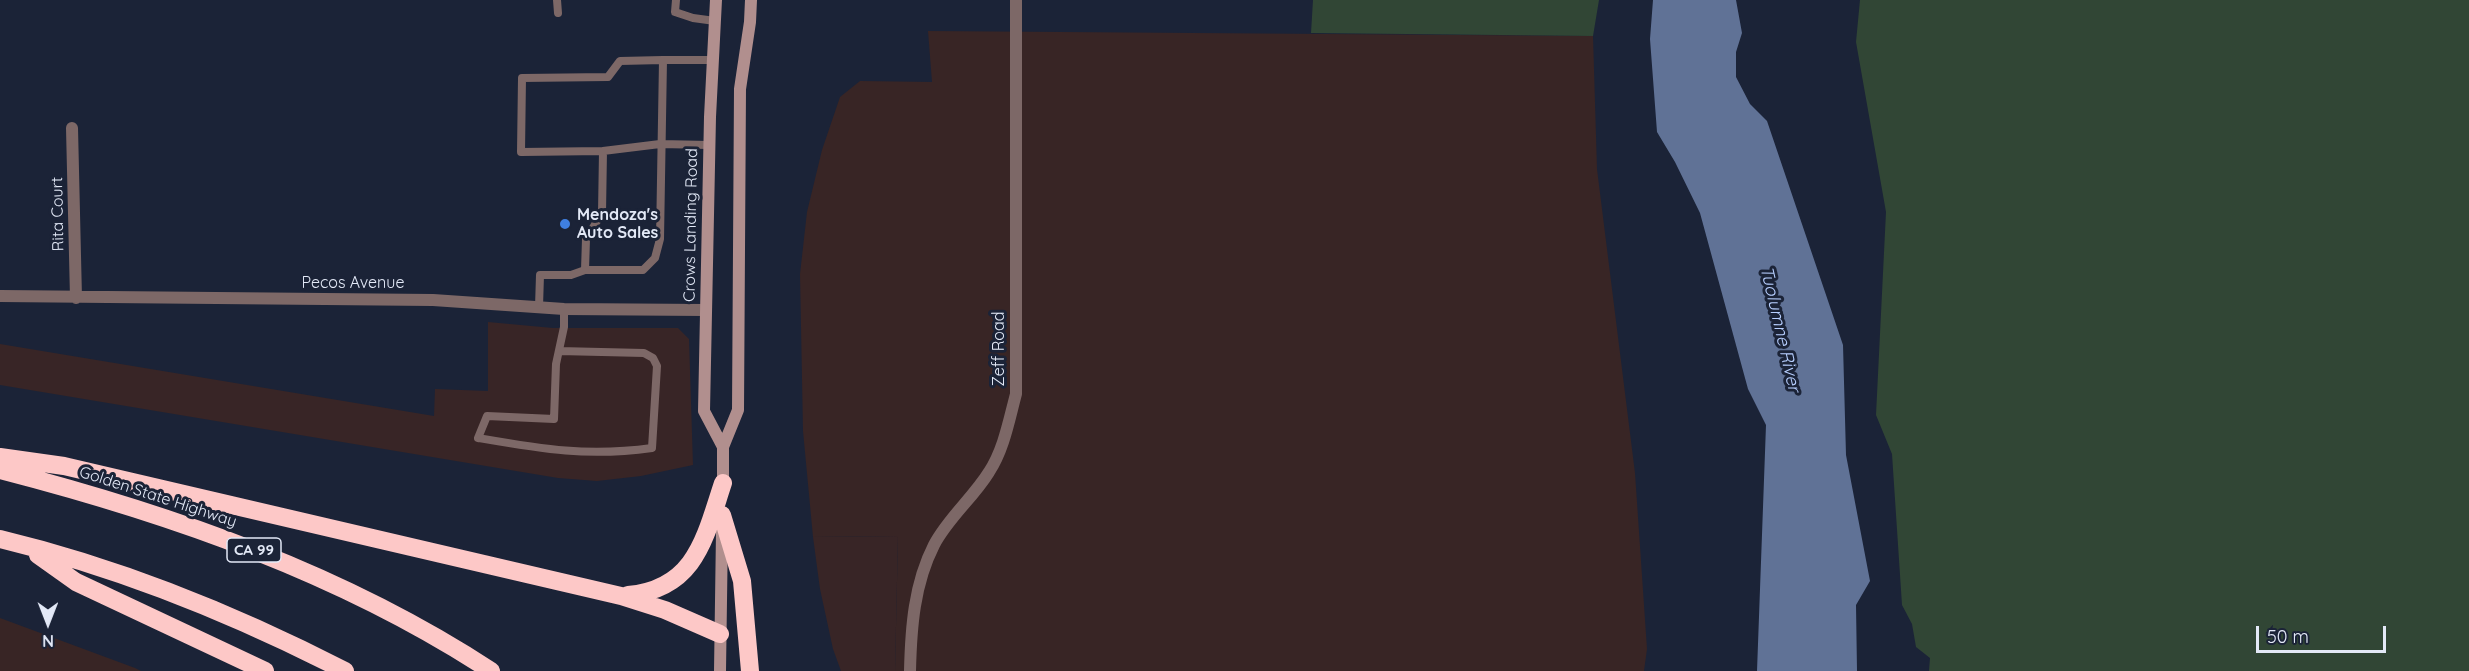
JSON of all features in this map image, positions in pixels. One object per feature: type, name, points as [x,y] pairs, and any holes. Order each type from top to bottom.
[{"type":"highway","points":[[0,456],[64,466],[621,596],[665,610],[720,634]]},
{"type":"highway","name":"Golden State Highway","points":[[0,470],[166,518],[252,549],[382,610],[456,648],[491,671]]},
{"type":"highway","points":[[621,596],[645,594],[661,588],[676,578],[692,562],[702,548],[723,483]]},
{"type":"highway","points":[[722,515],[742,581],[750,671]]},
{"type":"highway","points":[[0,539],[125,575],[219,609],[345,671]]},
{"type":"highway","points":[[24,545],[76,582],[266,671]]},
{"type":"main road","name":"Crows Landing Road","points":[[716,0],[709,145],[704,411],[723,447]]},
{"type":"main road","name":"Crows Landing Road","points":[[720,671],[723,447],[738,410],[740,89],[751,0]]},
{"type":"street","points":[[750,22],[757,0]]},
{"type":"street","name":"Zeff Road","points":[[910,671],[916,597],[923,569],[935,543],[990,471],[999,453],[1016,394],[1016,0]]},
{"type":"street","name":"Rita Court","points":[[72,128],[76,298]]},
{"type":"street","name":"Pecos Avenue","points":[[0,296],[433,300],[564,309],[705,310]]},
{"type":"lane","points":[[557,0],[558,13]]},
{"type":"lane","points":[[676,0],[675,12],[693,18],[715,21]]},
{"type":"lane","points":[[539,307],[540,274],[571,275],[585,270],[643,270],[655,258],[660,239],[663,60]]},
{"type":"lane","points":[[709,145],[660,144],[603,151],[521,152],[522,78],[608,77],[620,61],[713,60]]},
{"type":"lane","points":[[585,270],[586,239],[602,213],[603,151]]},
{"type":"lane","points":[[559,351],[644,353],[653,358],[657,366],[652,447],[617,452],[561,452],[478,438],[487,416],[554,419],[559,351],[564,327],[564,309]]},
{"type":"shaded area","points":[[928,31],[1593,36],[1597,169],[1635,473],[1647,649],[1644,671],[895,671],[898,536],[813,537],[803,431],[800,274],[807,212],[822,150],[840,97],[860,81],[932,82]]},
{"type":"shaded area","points":[[488,322],[553,328],[678,328],[689,339],[693,465],[641,476],[597,481],[558,478],[0,385],[0,344],[434,416],[435,389],[488,391]]},
{"type":"shaded area","points":[[898,536],[895,671],[841,671],[833,649],[820,589],[813,537]]},
{"type":"shaded area","points":[[0,618],[135,668],[141,671],[0,671]]},
{"type":"green space","points":[[1313,0],[1599,0],[1593,36],[1311,33]]},
{"type":"green space","points":[[1860,0],[2469,0],[2469,671],[1929,671],[1930,658],[1916,647],[1912,624],[1902,605],[1892,454],[1876,415],[1886,212],[1856,42]]},
{"type":"water","name":"Tuolumne River","points":[[1653,0],[1736,0],[1742,33],[1736,52],[1736,77],[1750,104],[1767,121],[1843,345],[1846,455],[1870,581],[1856,605],[1857,671],[1757,671],[1766,425],[1748,389],[1700,213],[1675,162],[1657,132],[1650,39]]},
{"type":"place","name":"Mendoza's Auto Sales","points":[[565,224]]}]
